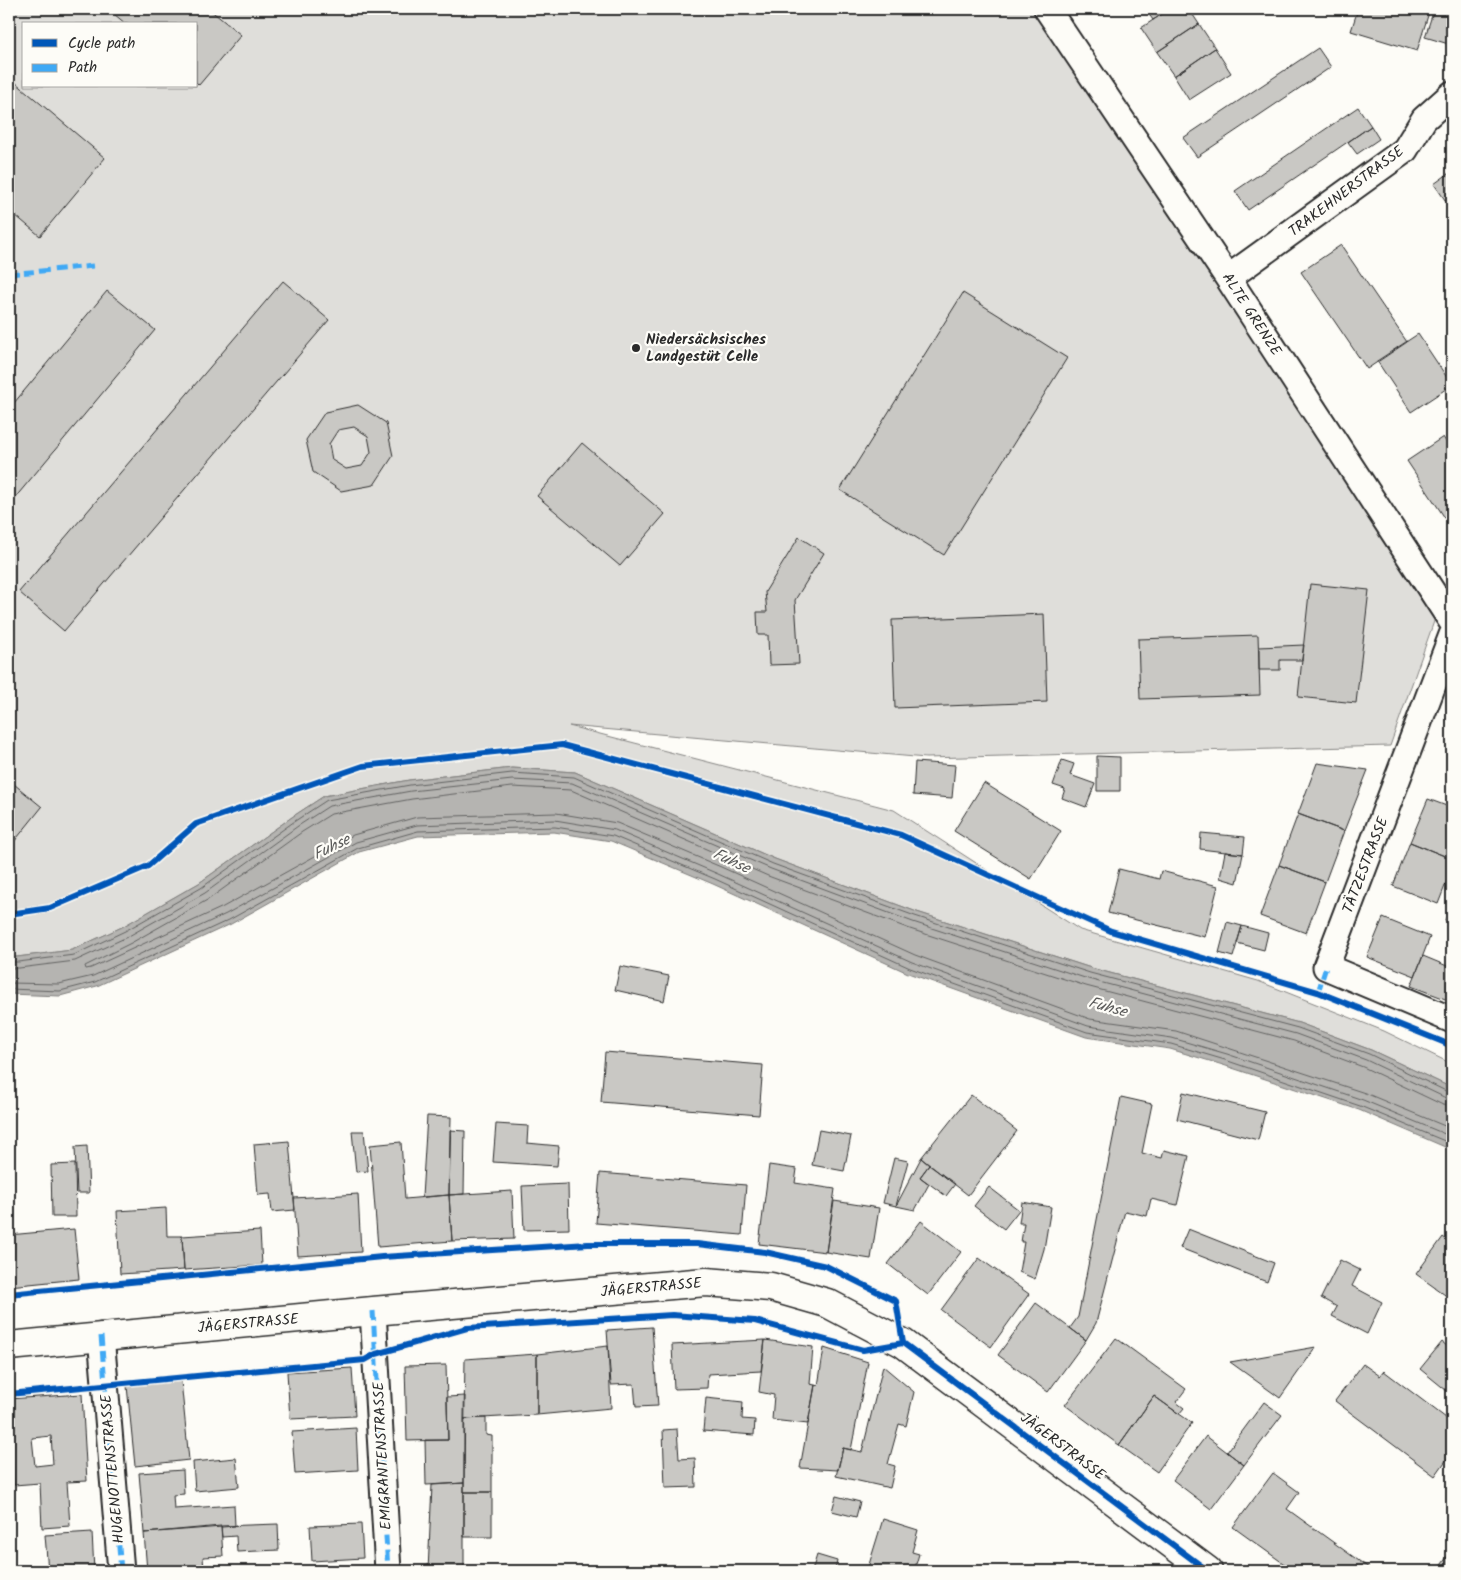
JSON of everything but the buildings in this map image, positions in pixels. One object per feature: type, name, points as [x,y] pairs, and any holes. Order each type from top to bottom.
[{"type":"street","name":"ALTE GRENZE","points":[[1047,9],[1228,278],[1452,622]]},
{"type":"street","name":"TRAKEHNERSTRASSE","points":[[1228,278],[1405,150],[1424,119],[1452,94]]},
{"type":"street","name":"TÄTZESTRASSE","points":[[1452,635],[1326,967],[1452,1020]]},
{"type":"street","name":"JÄGERSTRASSE","points":[[9,1346],[373,1311],[706,1282],[771,1287],[827,1303],[903,1343],[1208,1571]]},
{"type":"street","name":"EMIGRANTENSTRASSE","points":[[373,1311],[388,1571]]},
{"type":"street","name":"HUGENOTTENSTRASSE","points":[[101,1336],[121,1571]]},
{"type":"shaded area","name":"Niedersächsisches Landgestüt Celle","points":[[9,9],[1038,9],[1438,610],[1390,746],[926,758],[569,726],[894,810],[1080,930],[1258,981],[1384,1031],[1452,1064],[1452,1088],[1371,1050],[1299,1023],[1091,968],[917,912],[775,859],[575,772],[512,768],[409,780],[324,796],[199,883],[122,927],[72,950],[9,957]]},
{"type":"water","name":"Fuhse","points":[[512,768],[575,772],[775,859],[917,912],[1091,968],[1299,1023],[1371,1050],[1452,1088],[1452,1150],[1359,1110],[1223,1065],[1170,1049],[1086,1037],[908,973],[713,884],[611,841],[554,832],[418,836],[359,852],[231,924],[97,986],[60,996],[9,994],[9,957],[72,950],[122,927],[199,883],[324,796],[409,780]]},
{"type":"marked path","points":[[9,274],[93,266]]},
{"type":"marked path","points":[[1318,992],[1326,967]]},
{"type":"marked path","points":[[373,1311],[388,1571]]},
{"type":"marked path","points":[[101,1336],[121,1571]]},
{"type":"cycle path","points":[[9,914],[50,908],[148,866],[196,824],[363,766],[562,745],[901,835],[1111,931],[1318,992],[1452,1047]]},
{"type":"cycle path","points":[[9,1294],[382,1257],[588,1244],[697,1244],[765,1252],[826,1266],[896,1301],[903,1343]]},
{"type":"cycle path","points":[[9,1394],[365,1360],[376,1354],[467,1328],[672,1315],[755,1321],[863,1350],[903,1343]]},
{"type":"cycle path","points":[[903,1343],[1208,1571]]},
{"type":"place","name":"Niedersächsisches Landgestüt Celle","points":[[636,348]]}]
